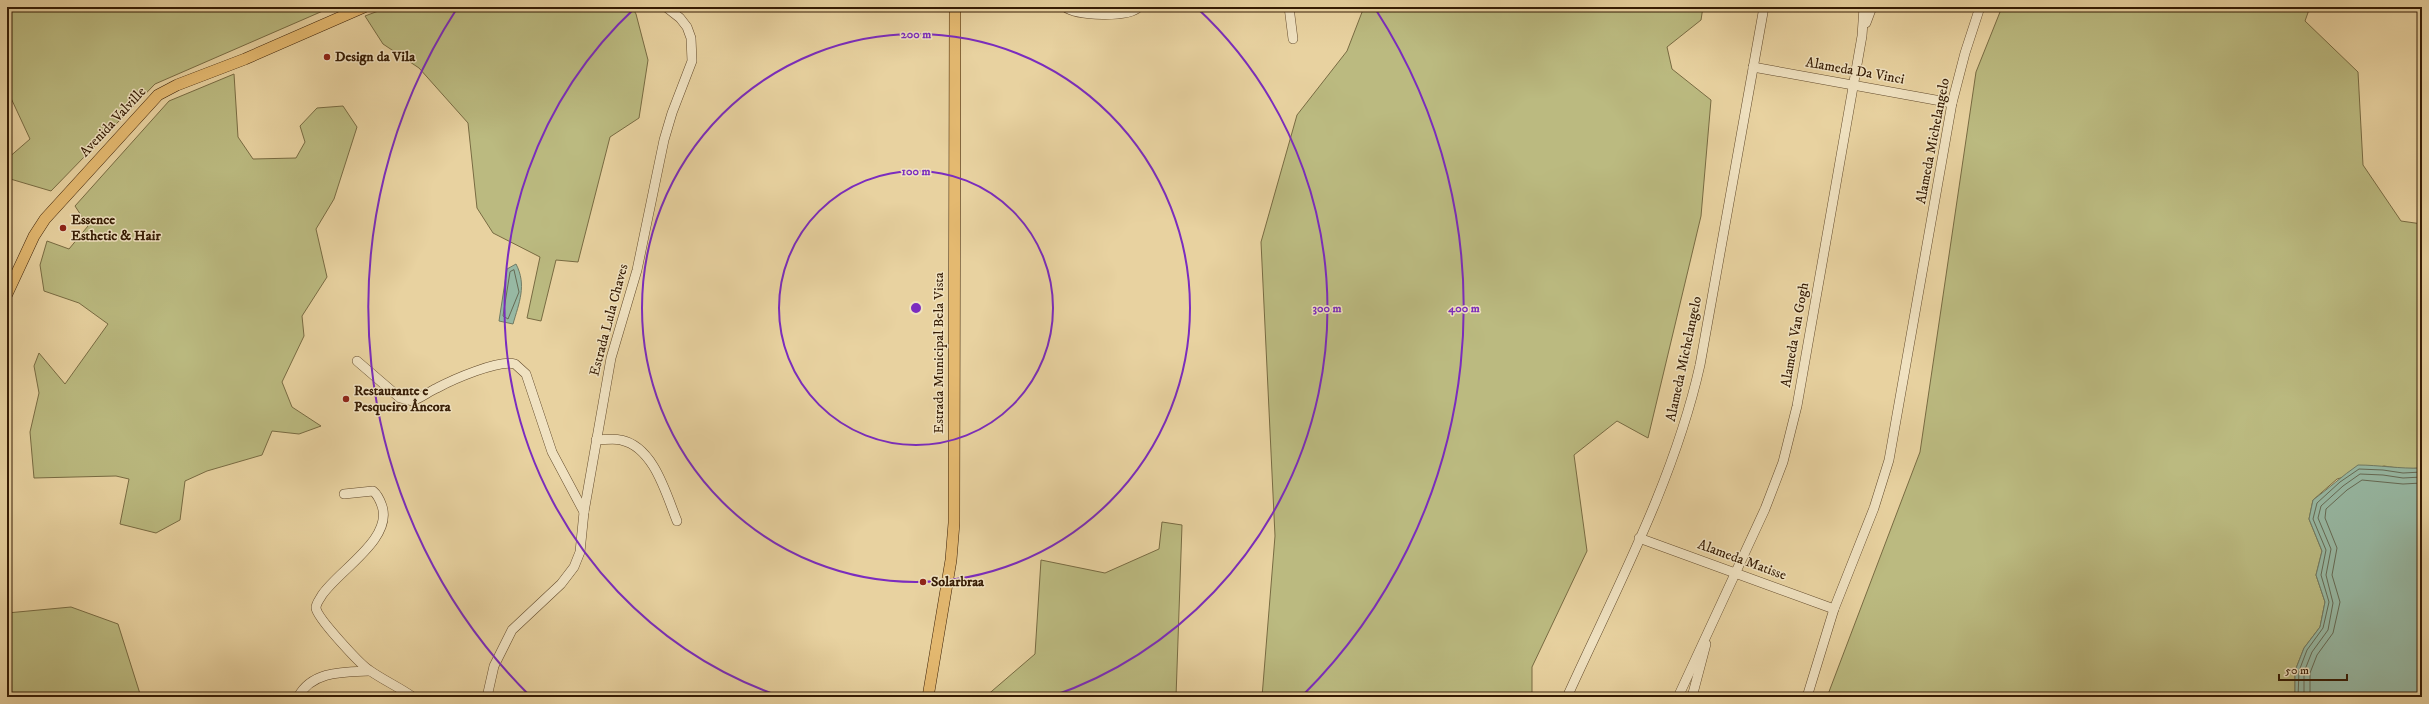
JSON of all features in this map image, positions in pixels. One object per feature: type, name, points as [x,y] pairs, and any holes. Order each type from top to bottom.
[{"type":"main road","name":"Avenida Valville","points":[[7,294],[34,236],[45,220],[158,96],[177,85],[245,59],[364,7]]},
{"type":"main road","name":"Estrada Municipal Bela Vista","points":[[928,697],[951,560],[954,523],[955,7]]},
{"type":"main road","points":[[955,33],[962,7]]},
{"type":"street","name":"Estrada Lula Chaves","points":[[487,697],[494,666],[512,630],[561,584],[574,567],[580,552],[584,512],[609,364],[637,270],[664,140],[672,113],[692,61],[691,38],[687,27],[680,18],[666,7]]},
{"type":"street","points":[[1065,7],[1079,13],[1129,13],[1139,7]]},
{"type":"street","points":[[1289,7],[1293,40]]},
{"type":"street","name":"Alameda Michelangelo","points":[[1567,697],[1640,538],[1679,445],[1693,397],[1764,7]]},
{"type":"street","points":[[1862,36],[1864,7]]},
{"type":"street","points":[[1862,36],[1872,7]]},
{"type":"street","name":"Alameda Michelangelo","points":[[1807,697],[1834,609],[1874,508],[1889,460],[1952,102],[1965,53],[1980,7]]},
{"type":"street","name":"Alameda Van Gogh","points":[[1678,697],[1768,502],[1790,434],[1862,36]]},
{"type":"street","name":"Alameda Da Vinci","points":[[1753,67],[1952,102]]},
{"type":"street","points":[[357,361],[400,398],[412,400],[437,388],[502,363],[515,364],[526,374],[552,452],[584,512]]},
{"type":"street","points":[[596,440],[622,440],[644,452],[662,486],[677,521]]},
{"type":"street","points":[[344,494],[373,491],[380,501],[384,513],[384,522],[375,539],[326,589],[316,607],[328,626],[356,660],[369,671],[413,697]]},
{"type":"street","name":"Alameda Matisse","points":[[1640,538],[1834,609]]},
{"type":"street","name":"Alameda Van Gogh","points":[[1692,697],[1711,625]]},
{"type":"street","points":[[298,697],[304,687],[322,676],[334,673],[369,671]]},
{"type":"shaded area","points":[[7,7],[332,7],[155,84],[51,191],[7,178],[7,159],[30,139],[10,96],[7,94]]},
{"type":"shaded area","points":[[389,7],[632,7],[636,14],[648,60],[639,118],[610,137],[578,262],[556,260],[541,321],[527,318],[540,257],[493,233],[477,208],[468,123],[419,68],[383,44],[365,16]]},
{"type":"shaded area","points":[[1364,7],[1703,7],[1701,20],[1667,47],[1672,69],[1711,100],[1701,216],[1648,438],[1617,421],[1574,455],[1587,551],[1532,667],[1532,697],[1262,697],[1275,536],[1261,242],[1297,115],[1347,51]]},
{"type":"shaded area","points":[[2002,7],[2310,7],[2305,21],[2358,72],[2363,165],[2401,221],[2422,224],[2422,468],[2404,469],[2384,466],[2337,479],[2313,500],[2309,519],[2322,551],[2316,575],[2325,602],[2320,627],[2304,648],[2295,671],[2295,697],[1827,697],[1920,452],[1976,72]]},
{"type":"shaded area","points":[[234,74],[238,137],[253,159],[296,158],[305,142],[300,126],[317,108],[343,106],[357,127],[334,199],[316,229],[327,277],[302,316],[304,336],[282,382],[292,407],[321,426],[299,434],[272,431],[262,455],[207,471],[185,481],[180,520],[156,533],[120,524],[129,479],[116,476],[34,478],[30,432],[39,393],[34,366],[39,353],[65,384],[108,324],[79,303],[44,291],[40,265],[47,241],[69,249],[88,226],[75,206],[169,101]]},
{"type":"shaded area","points":[[1162,522],[1182,525],[1176,697],[985,697],[1035,654],[1041,560],[1105,573],[1159,549]]},
{"type":"shaded area","points":[[71,607],[118,624],[141,697],[7,697],[7,613]]},
{"type":"water","points":[[516,264],[521,279],[521,294],[513,324],[499,321],[507,269]]},
{"type":"water","points":[[2358,465],[2422,468],[2422,697],[2295,697],[2295,671],[2304,648],[2320,627],[2325,602],[2316,575],[2322,551],[2309,519],[2313,500]]},
{"type":"place","name":"Design da Vila","points":[[327,57]]},
{"type":"place","name":"Essence Esthetic & Hair","points":[[63,228]]},
{"type":"place","name":"Restaurante e Pesqueiro Âncora","points":[[346,399]]},
{"type":"place","name":"Solarbraa","points":[[923,582]]}]
